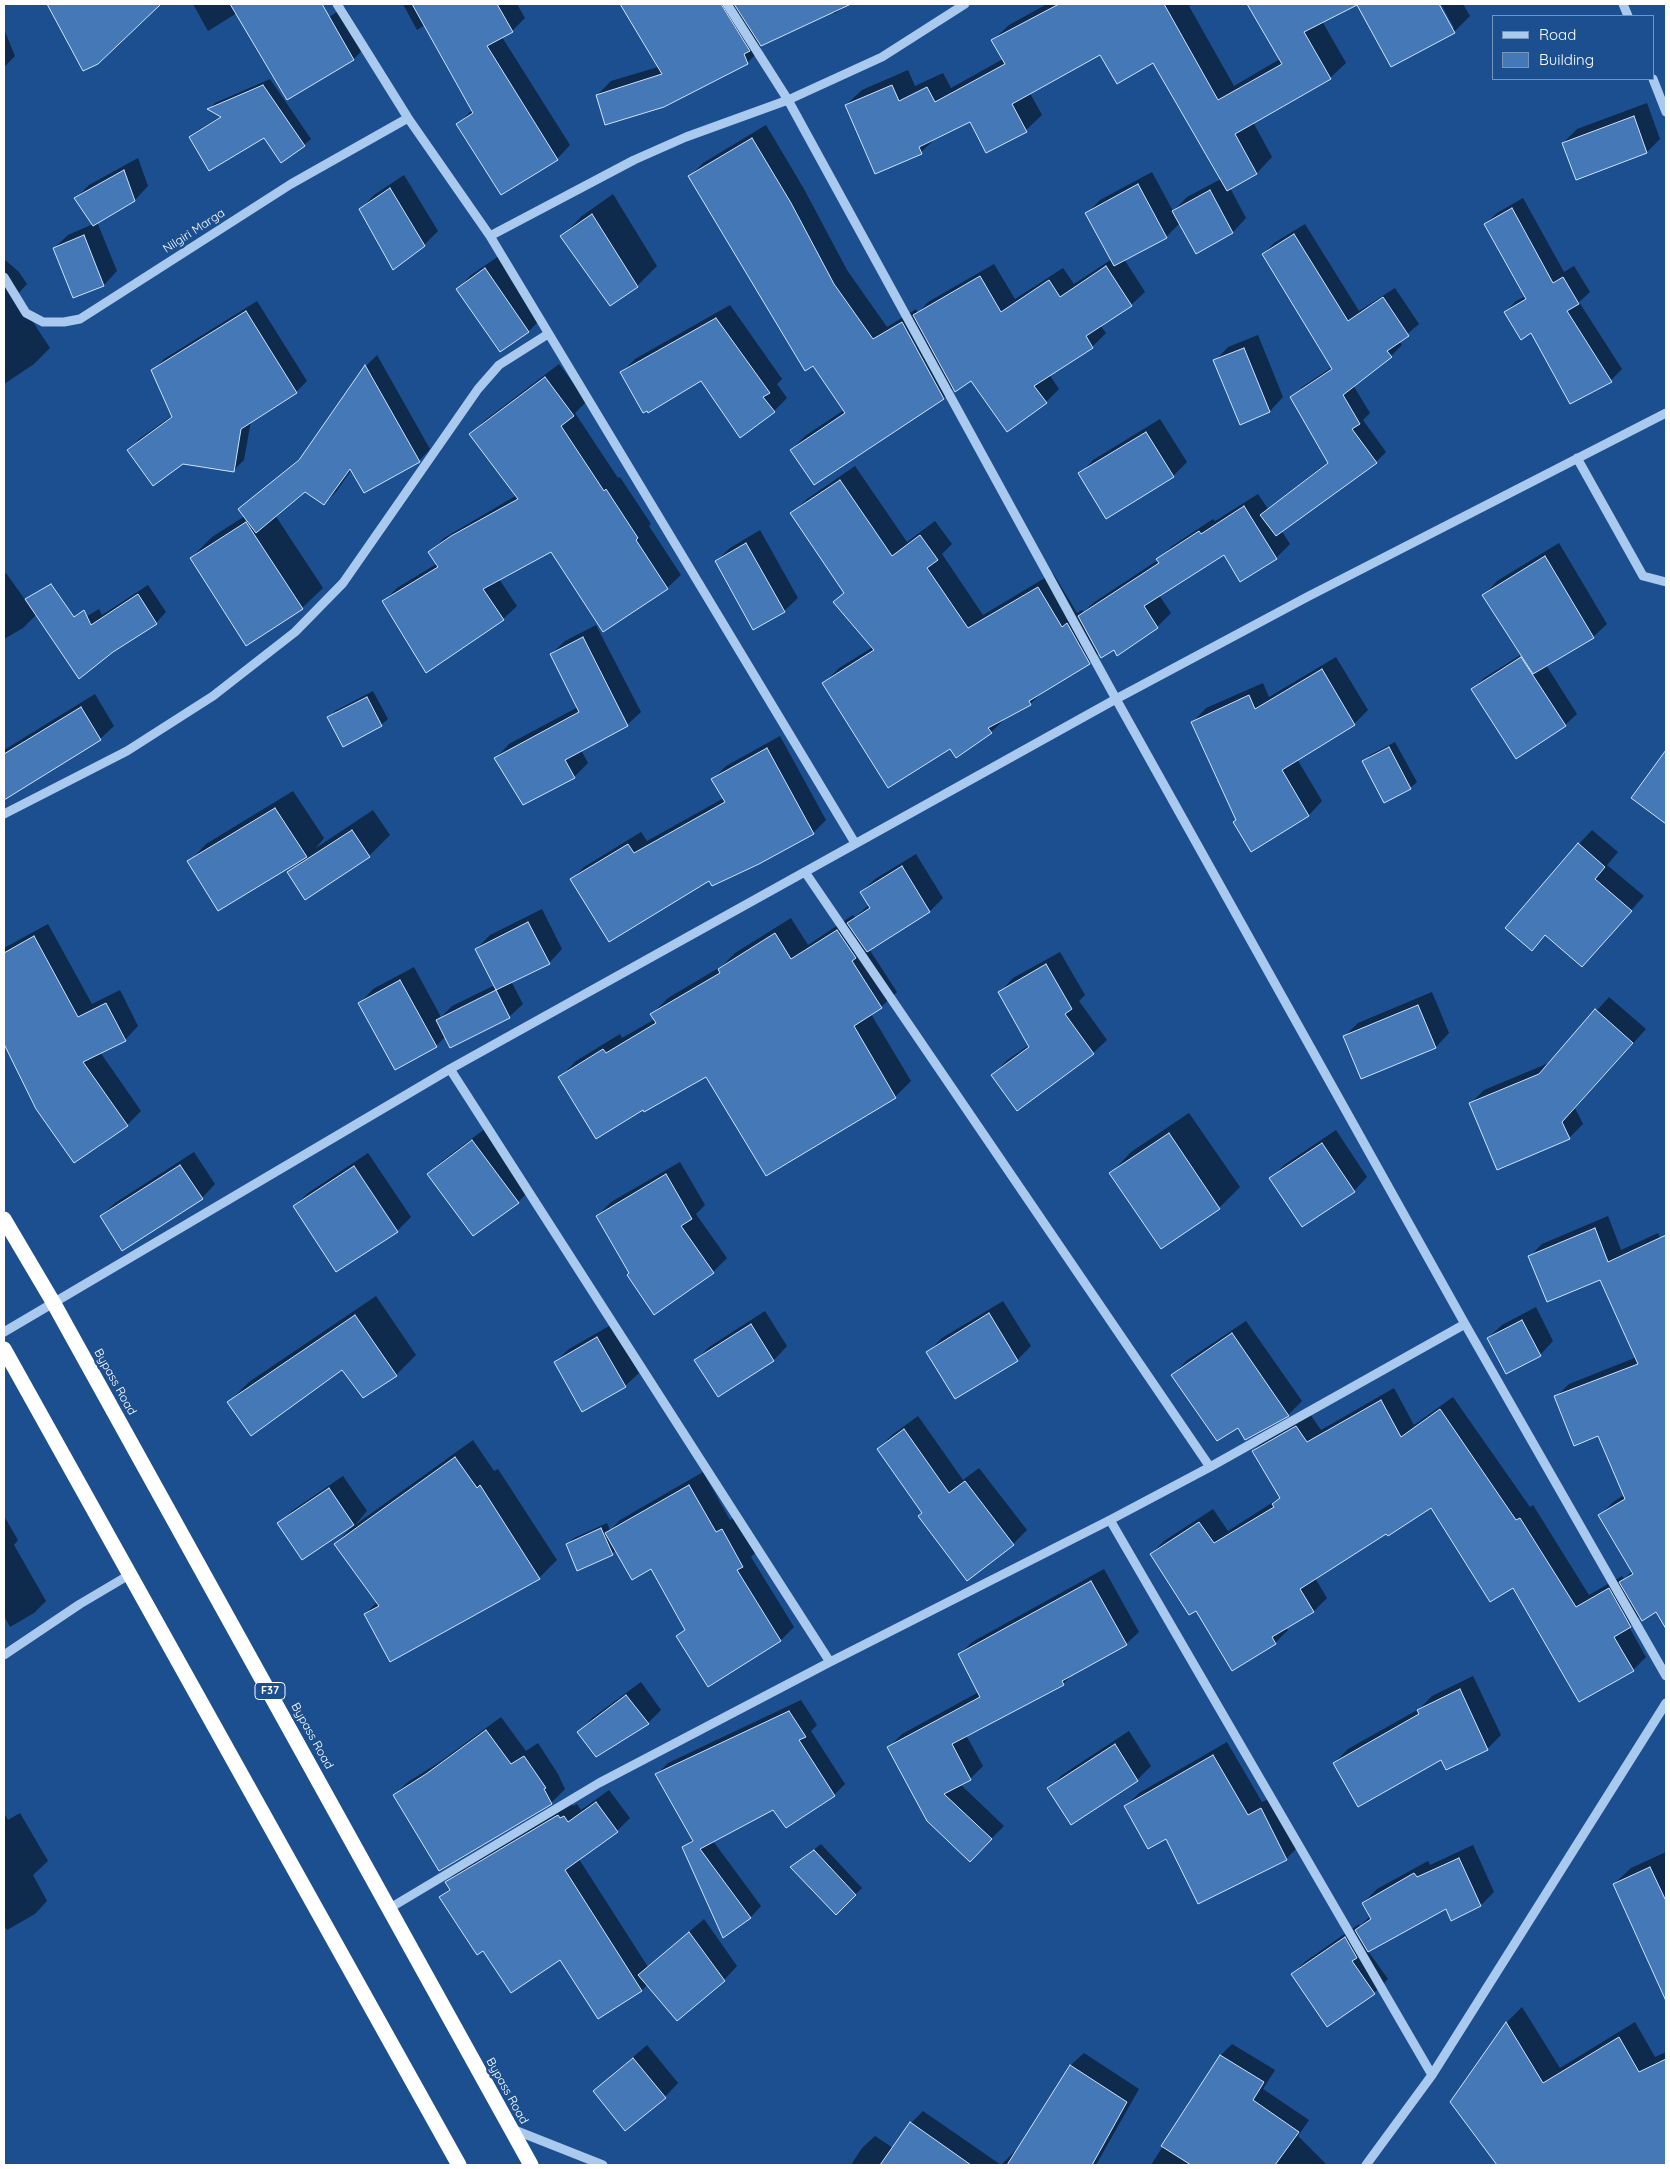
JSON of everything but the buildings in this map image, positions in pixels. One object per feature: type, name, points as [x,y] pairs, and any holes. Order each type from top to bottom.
[{"type":"highway","name":"Bypass Road","points":[[4,1219],[53,1302],[532,2165]]},
{"type":"highway","points":[[4,1349],[459,2165]]},
{"type":"street","points":[[337,4],[408,118],[490,236],[855,843]]},
{"type":"street","points":[[727,4],[788,100],[1116,698],[1465,1324],[1666,1676]]},
{"type":"street","points":[[490,236],[634,160],[686,136],[788,100],[882,57],[965,4]]},
{"type":"street","points":[[1653,80],[1666,112]]},
{"type":"street","name":"Nilgiri Marga","points":[[4,277],[26,313],[43,322],[64,322],[80,319],[291,184],[408,118]]},
{"type":"street","points":[[4,814],[127,751],[213,696],[295,632],[343,583],[478,389],[499,365],[548,334]]},
{"type":"street","points":[[4,1332],[450,1069],[1116,698],[1309,596],[1666,413]]},
{"type":"street","points":[[1577,458],[1643,576],[1666,582]]},
{"type":"street","points":[[805,872],[1210,1467]]},
{"type":"street","points":[[450,1069],[830,1662]]},
{"type":"street","points":[[390,1908],[599,1783],[1210,1467],[1465,1324]]},
{"type":"street","points":[[1110,1520],[1432,2075]]},
{"type":"street","points":[[4,1655],[80,1604],[129,1575]]},
{"type":"street","points":[[1366,2165],[1432,2075],[1666,1703]]},
{"type":"street","points":[[510,2128],[603,2165]]}]
